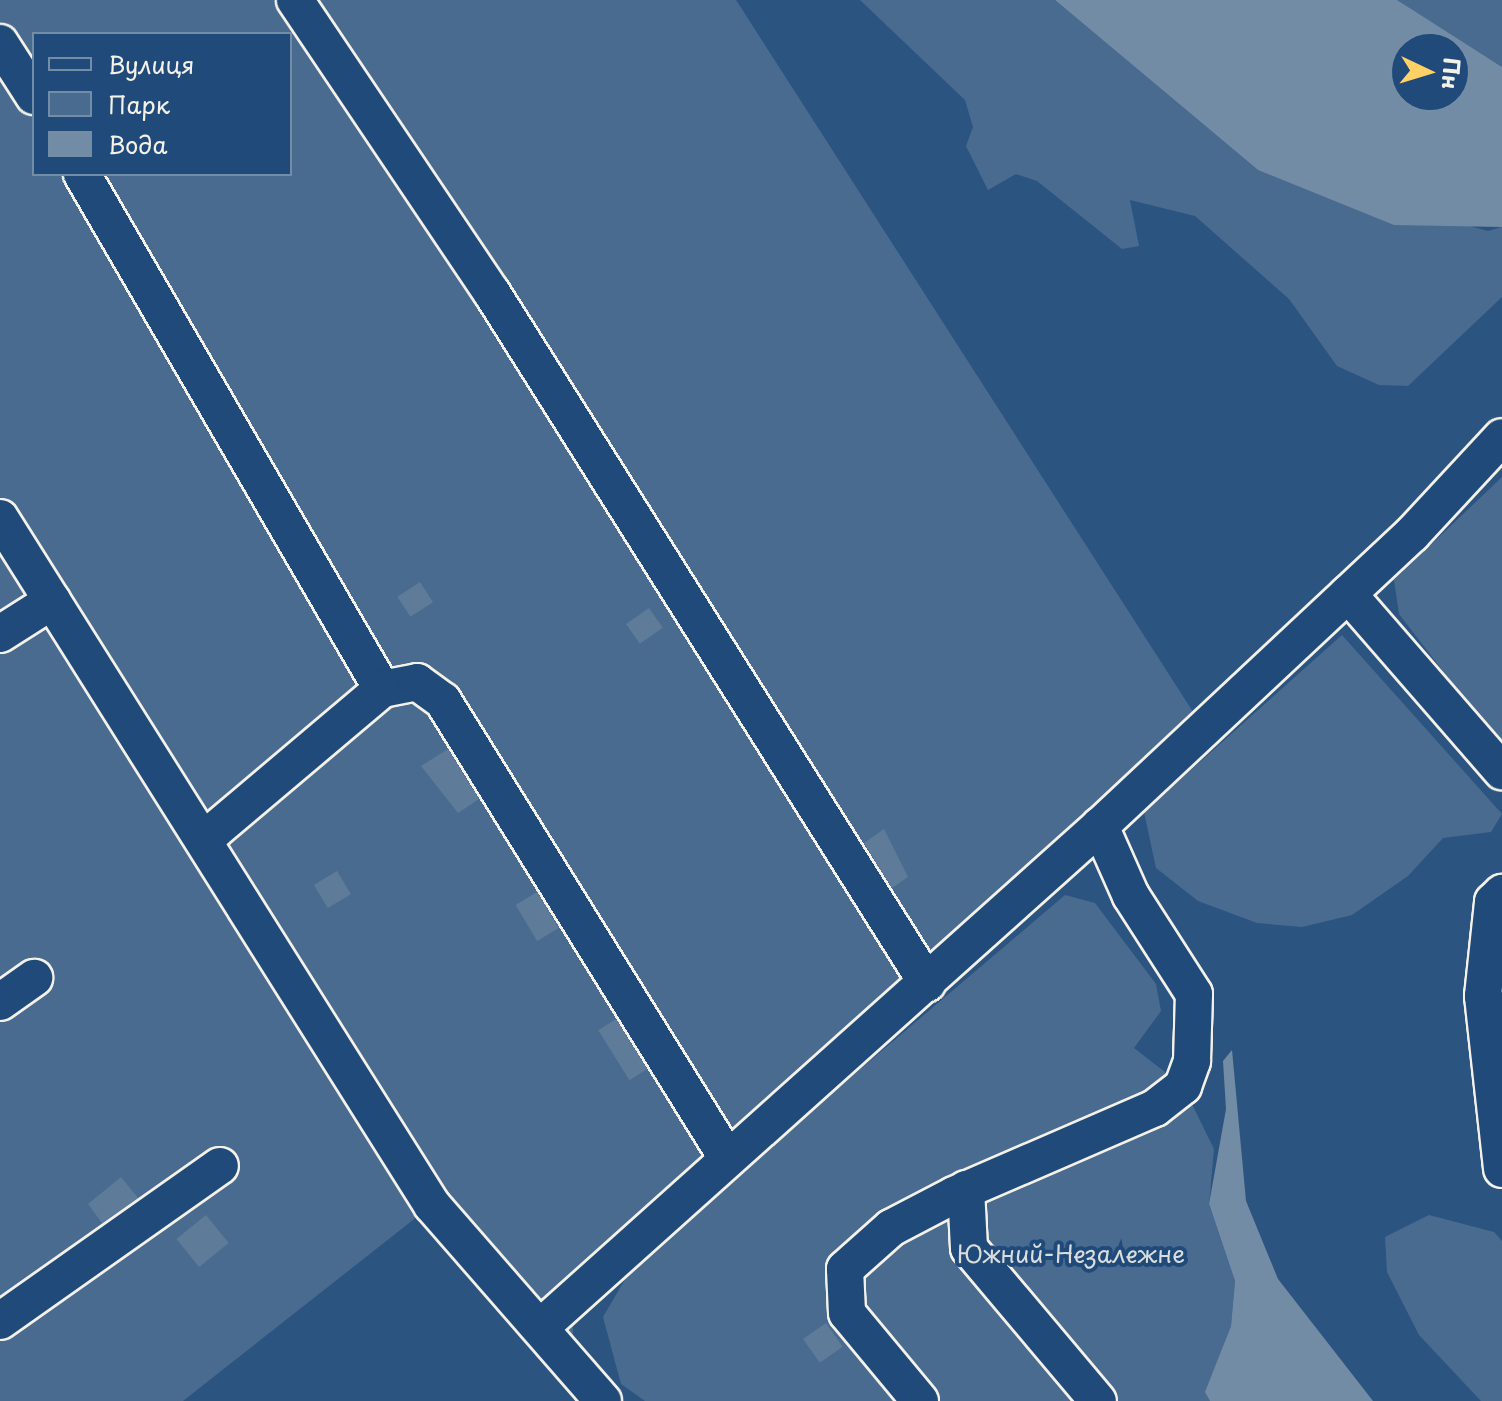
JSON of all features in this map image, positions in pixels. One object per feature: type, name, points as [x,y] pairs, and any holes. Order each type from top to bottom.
[{"type":"street","points":[[295,0],[492,293],[927,983]]},
{"type":"street","points":[[0,43],[32,93]]},
{"type":"street","points":[[83,176],[382,689]]},
{"type":"street","points":[[543,1325],[726,1156],[927,983],[1100,826],[1348,594],[1502,437]]},
{"type":"street","points":[[0,518],[207,837],[432,1205],[543,1325],[603,1401]]},
{"type":"street","points":[[1348,594],[1502,771]]},
{"type":"street","points":[[0,634],[52,601]]},
{"type":"street","points":[[207,837],[382,689],[417,682],[443,701],[726,1156]]},
{"type":"street","points":[[920,1401],[847,1313],[845,1269],[891,1228],[966,1189],[1155,1108],[1183,1086],[1198,1025],[1194,994],[1131,896],[1100,826]]},
{"type":"street","points":[[1502,893],[1493,902],[1483,996],[1502,1169]]},
{"type":"street","points":[[0,1002],[34,978]]},
{"type":"street","points":[[1483,996],[1502,1026]]},
{"type":"street","points":[[0,1321],[220,1166]]},
{"type":"street","points":[[966,1189],[969,1248],[1098,1401]]},
{"type":"green space","points":[[0,0],[736,0],[1204,729],[573,1312],[573,1344],[432,1205],[183,1401],[0,1401]]},
{"type":"green space","points":[[860,0],[1055,0],[1258,170],[1488,231],[1502,227],[1502,297],[1408,386],[1379,385],[1337,366],[1289,299],[1195,216],[1130,200],[1139,246],[1122,249],[1037,181],[1016,174],[988,190],[966,146],[973,127],[965,100]]},
{"type":"green space","points":[[1397,0],[1502,0],[1502,67],[1470,47],[1470,32],[1447,32]]},
{"type":"green space","points":[[1502,477],[1502,748],[1399,614],[1394,580]]},
{"type":"green space","points":[[1342,635],[1502,814],[1491,832],[1443,838],[1408,876],[1352,915],[1302,927],[1257,923],[1198,901],[1156,868],[1144,812]]},
{"type":"green space","name":"Южний-Незалежне","points":[[1065,895],[1095,903],[1156,984],[1161,1011],[1134,1048],[1183,1086],[1214,1149],[1209,1205],[1235,1281],[1231,1326],[1206,1391],[1210,1401],[645,1401],[621,1384],[603,1317],[637,1259]]},
{"type":"green space","points":[[1429,1215],[1494,1232],[1502,1241],[1502,1401],[1481,1401],[1419,1335],[1387,1272],[1385,1237]]},
{"type":"water","points":[[1055,0],[1397,0],[1447,32],[1390,32],[1390,112],[1470,112],[1470,47],[1502,67],[1502,227],[1394,225],[1258,170]]},
{"type":"water","points":[[1232,1050],[1246,1201],[1278,1279],[1373,1401],[1210,1401],[1205,1392],[1231,1326],[1235,1281],[1209,1204],[1226,1109],[1223,1061]]},
{"type":"building","points":[[420,582],[433,602],[410,617],[397,597]]},
{"type":"building","points":[[649,608],[663,628],[640,644],[626,624]]},
{"type":"building","points":[[448,749],[479,799],[458,813],[421,766]]},
{"type":"building","points":[[884,829],[908,877],[892,888],[864,843]]},
{"type":"building","points":[[337,871],[351,894],[328,908],[314,885]]},
{"type":"building","points":[[537,892],[559,928],[537,941],[516,905]]},
{"type":"building","points":[[616,1019],[647,1069],[629,1080],[598,1030]]},
{"type":"building","points":[[121,1177],[138,1198],[102,1223],[88,1204]]},
{"type":"building","points":[[206,1215],[229,1243],[199,1267],[176,1239]]},
{"type":"building","points":[[826,1323],[843,1347],[820,1363],[803,1339]]}]
